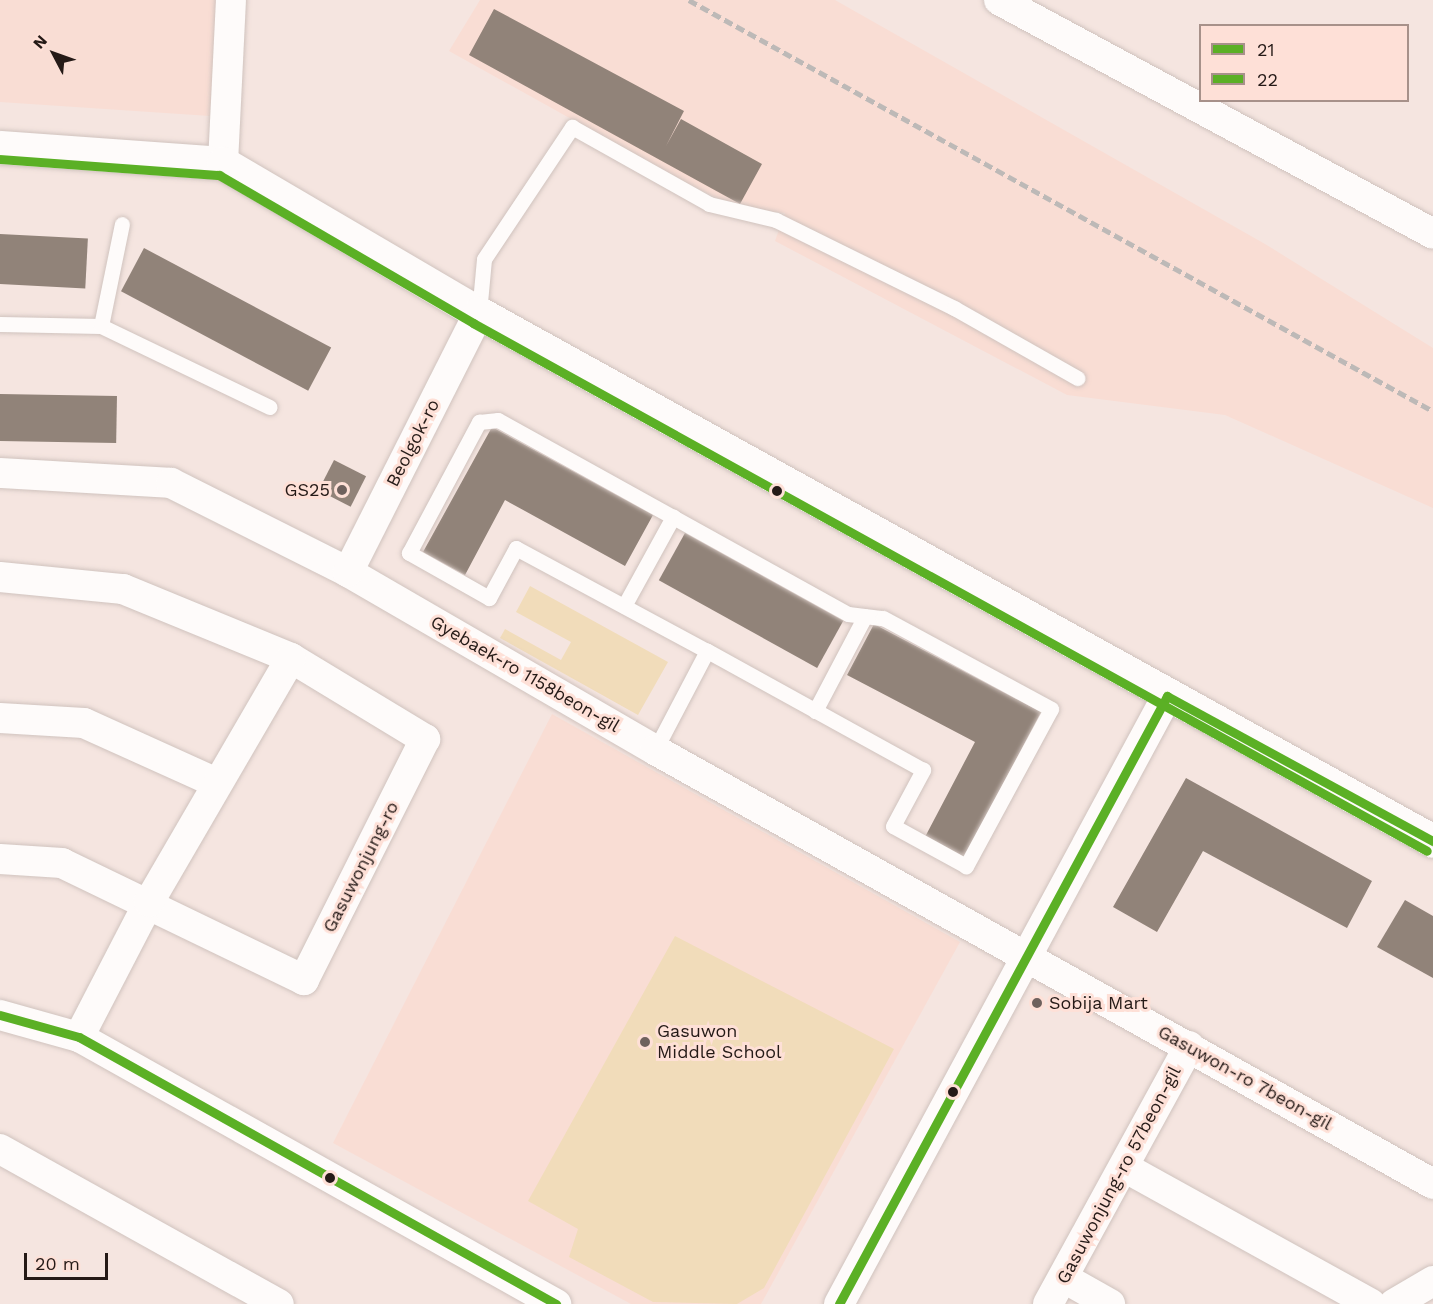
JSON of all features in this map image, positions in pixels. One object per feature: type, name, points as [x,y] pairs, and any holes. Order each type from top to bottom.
[{"type":"street","points":[[223,163],[231,0]]},
{"type":"street","points":[[999,0],[1433,234]]},
{"type":"street","points":[[0,147],[223,163],[479,313],[1167,696],[1433,841]]},
{"type":"street","name":"Beolgok-ro","points":[[348,572],[479,313]]},
{"type":"street","name":"Gyebaek-ro 1158beon-gil","points":[[0,473],[171,483],[348,572],[655,750],[1024,956]]},
{"type":"street","name":"Gasuwonjung-ro","points":[[0,577],[123,589],[291,658],[425,739],[304,980],[149,902]]},
{"type":"street","points":[[79,1037],[149,902],[291,658]]},
{"type":"street","points":[[838,1304],[1024,956],[1167,696]]},
{"type":"street","points":[[0,718],[84,723],[217,783]]},
{"type":"street","points":[[0,859],[62,863],[149,902]]},
{"type":"street","name":"Gasuwon-ro 7beon-gil","points":[[1024,956],[1433,1184]]},
{"type":"street","points":[[0,1015],[79,1037],[516,1294],[556,1304]]},
{"type":"street","name":"Gasuwonjung-ro 57beon-gil","points":[[1048,1304],[1189,1046]]},
{"type":"street","points":[[0,1149],[279,1304]]},
{"type":"street","points":[[1124,1167],[1371,1304]]},
{"type":"street","points":[[1064,1278],[1110,1304]]},
{"type":"street","points":[[1394,1304],[1433,1281]]},
{"type":"lane","points":[[479,313],[484,259],[572,127],[709,204],[776,220],[954,308],[1077,378]]},
{"type":"lane","points":[[101,326],[122,224]]},
{"type":"lane","points":[[0,324],[101,326],[269,407]]},
{"type":"lane","points":[[498,420],[848,614],[883,618],[1051,709],[966,866],[893,826],[923,770],[624,606],[516,548],[489,598],[409,554],[479,422],[498,420]]},
{"type":"lane","points":[[624,606],[673,517]]},
{"type":"lane","points":[[815,711],[865,616]]},
{"type":"lane","points":[[655,750],[706,651]]},
{"type":"shaded area","points":[[0,0],[218,0],[210,116],[0,102]]},
{"type":"shaded area","points":[[480,0],[835,0],[1265,244],[1433,348],[1433,508],[1225,415],[1067,395],[775,241],[785,213],[739,208],[688,184],[449,51]]},
{"type":"shaded area","points":[[530,586],[668,662],[638,715],[500,638],[505,629],[561,660],[571,642],[516,612]]},
{"type":"shaded area","name":"Gasuwon Middle School","points":[[552,714],[960,942],[761,1304],[631,1304],[333,1143]]},
{"type":"shaded area","points":[[675,936],[894,1049],[764,1288],[737,1304],[653,1302],[569,1257],[578,1229],[528,1201]]},
{"type":"building","points":[[494,9],[684,111],[666,146],[681,119],[762,164],[740,204],[469,55]]},
{"type":"building","points":[[0,234],[88,239],[85,289],[0,284]]},
{"type":"building","points":[[144,248],[331,348],[308,391],[121,291]]},
{"type":"building","points":[[0,394],[117,396],[116,443],[0,441]]},
{"type":"building","points":[[492,427],[653,515],[625,566],[505,500],[465,575],[423,552]]},
{"type":"building","points":[[334,460],[366,476],[351,507],[319,490]]},
{"type":"building","points":[[685,533],[843,621],[817,668],[659,580]]},
{"type":"building","points":[[874,624],[1041,712],[964,858],[925,837],[975,742],[847,675]]},
{"type":"building","points":[[1186,778],[1372,881],[1347,928],[1203,851],[1157,932],[1113,907]]},
{"type":"building","points":[[1405,900],[1433,916],[1433,978],[1377,947]]},
{"type":"railway","points":[[689,0],[1433,411]]},
{"type":"transit line","name":"22","points":[[0,159],[219,175],[473,323],[1427,851]]},
{"type":"transit line","name":"21","points":[[1167,696],[1433,841]]},
{"type":"transit line","name":"21","points":[[839,1304],[1167,696]]},
{"type":"transit line","name":"21","points":[[0,1015],[79,1037],[556,1304]]},
{"type":"place","name":"GS25","points":[[342,490]]},
{"type":"place","name":"Sobija Mart","points":[[1037,1003]]},
{"type":"place","name":"Gasuwon Middle School","points":[[645,1042]]}]
